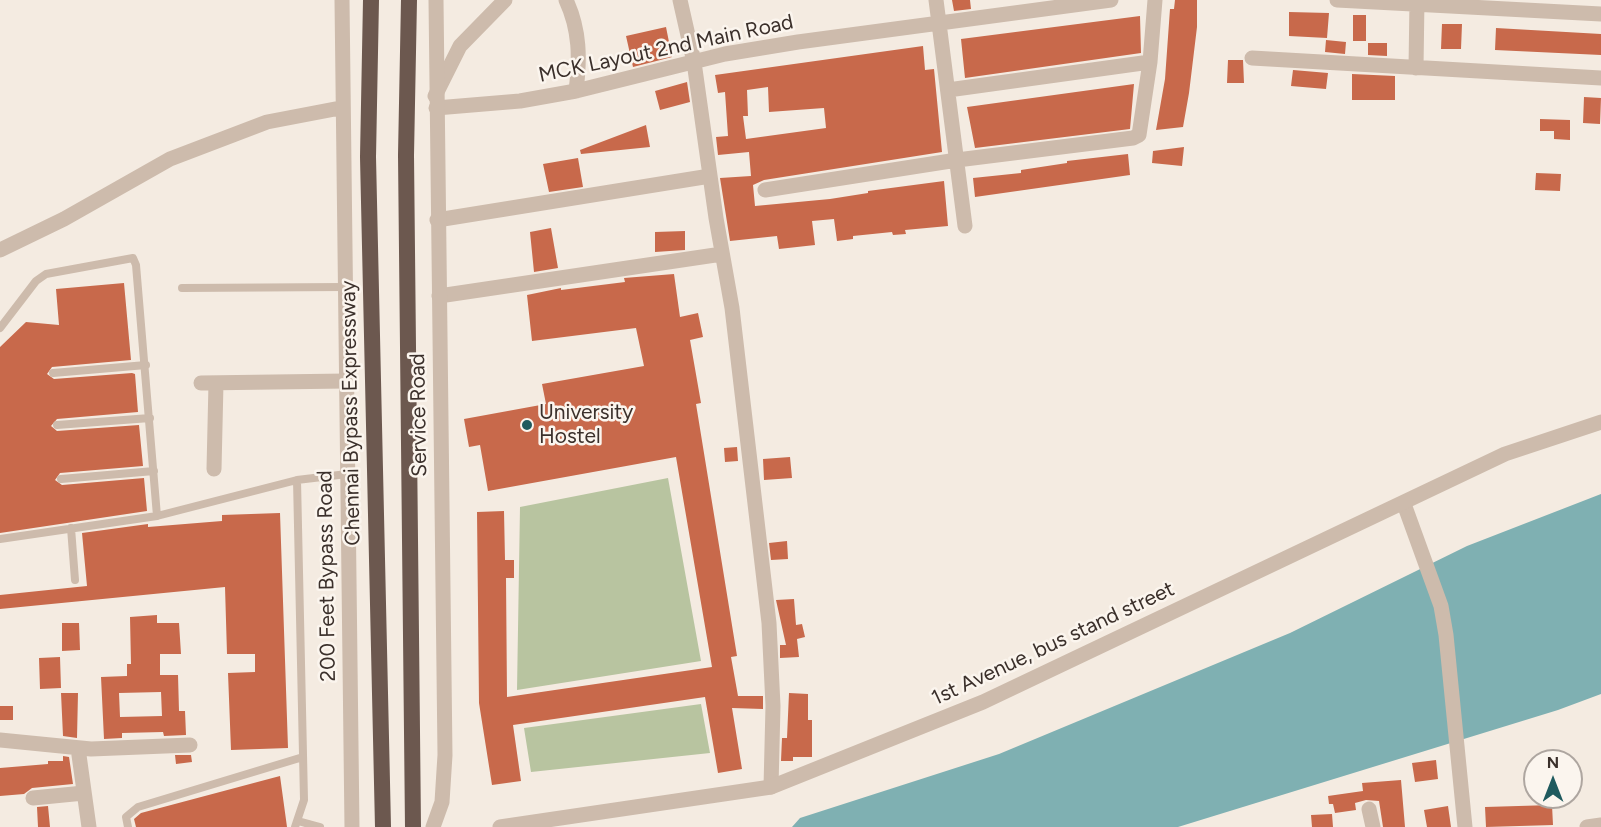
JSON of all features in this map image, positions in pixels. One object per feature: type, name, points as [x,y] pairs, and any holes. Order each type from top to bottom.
[{"type":"highway","name":"Chennai Bypass Expressway","points":[[371,0],[368,157],[382,826]]},
{"type":"highway","points":[[409,0],[406,155],[413,825]]},
{"type":"street","name":"200 Feet Bypass Road","points":[[342,0],[351,827]]},
{"type":"street","name":"Service Road","points":[[434,827],[442,802],[445,755],[435,0]]},
{"type":"street","points":[[436,102],[460,46],[505,0]]},
{"type":"street","points":[[566,0],[572,13],[580,54],[576,91]]},
{"type":"street","points":[[680,0],[694,63],[732,308],[769,623],[773,706],[771,787]]},
{"type":"street","points":[[936,0],[965,226]]},
{"type":"street","name":"MCK Layout 2nd Main Road","points":[[436,102],[520,101],[576,91],[760,49],[939,22],[1111,0]]},
{"type":"street","points":[[765,190],[1139,135],[1150,62],[1155,0]]},
{"type":"street","points":[[1337,0],[1601,14]]},
{"type":"street","points":[[1416,68],[1417,3]]},
{"type":"street","points":[[1252,58],[1601,78]]},
{"type":"street","points":[[948,90],[1150,62]]},
{"type":"street","points":[[0,250],[64,219],[170,159],[267,122],[335,109],[342,110]]},
{"type":"street","points":[[437,220],[710,176]]},
{"type":"street","points":[[439,296],[722,255]]},
{"type":"street","points":[[214,469],[208,383],[346,381]]},
{"type":"street","name":"1st Avenue, bus stand street","points":[[500,827],[771,787],[982,702],[1404,504],[1505,454],[1601,422]]},
{"type":"street","points":[[1404,504],[1441,606],[1459,746],[1465,827]]},
{"type":"street","points":[[0,740],[78,748],[190,745]]},
{"type":"street","points":[[78,748],[89,827]]},
{"type":"street","points":[[33,798],[84,793]]},
{"type":"street","points":[[1370,809],[1372,827]]},
{"type":"street","points":[[1587,827],[1601,825]]},
{"type":"lane","points":[[0,328],[36,281],[46,274],[133,258],[136,265],[146,364],[157,516]]},
{"type":"lane","points":[[182,288],[344,287]]},
{"type":"lane","points":[[53,372],[146,364]]},
{"type":"lane","points":[[57,425],[150,418]]},
{"type":"lane","points":[[61,479],[154,471]]},
{"type":"lane","points":[[0,539],[157,516],[297,480],[347,474]]},
{"type":"lane","points":[[297,480],[304,800],[297,824],[320,827]]},
{"type":"lane","points":[[71,528],[75,580]]},
{"type":"lane","points":[[128,827],[126,817],[138,807],[303,757]]},
{"type":"green space","points":[[668,478],[701,661],[517,690],[520,507]]},
{"type":"green space","points":[[701,704],[710,753],[531,772],[524,728]]},
{"type":"water","points":[[1601,494],[1601,694],[1558,710],[1178,827],[792,827],[800,818],[999,754],[1290,633],[1467,546]]},
{"type":"building","points":[[952,0],[970,0],[971,9],[954,11]]},
{"type":"building","points":[[1175,0],[1197,0],[1197,27],[1189,93],[1183,127],[1156,130],[1165,79],[1170,9],[1174,9]]},
{"type":"building","points":[[1289,12],[1329,13],[1327,38],[1289,36]]},
{"type":"building","points":[[1353,15],[1366,15],[1366,41],[1353,41]]},
{"type":"building","points":[[1140,16],[1141,53],[965,78],[961,39]]},
{"type":"building","points":[[1442,24],[1462,24],[1461,49],[1441,49]]},
{"type":"building","points":[[666,27],[672,57],[633,67],[626,36]]},
{"type":"building","points":[[1496,28],[1601,34],[1601,55],[1495,50]]},
{"type":"building","points":[[1326,40],[1346,42],[1345,54],[1325,52]]},
{"type":"building","points":[[1368,43],[1387,43],[1387,56],[1368,55]]},
{"type":"building","points":[[923,46],[925,70],[934,69],[942,152],[764,180],[753,185],[755,206],[830,199],[868,193],[868,191],[944,181],[948,226],[905,230],[906,234],[893,235],[892,232],[853,236],[853,239],[837,241],[834,219],[812,221],[815,245],[779,249],[777,236],[730,241],[720,178],[751,176],[749,152],[718,155],[716,137],[728,136],[725,92],[718,93],[715,75]],"holes":[[[768,87],[769,112],[824,108],[826,128],[746,139],[743,116],[748,116],[747,90]]]},
{"type":"building","points":[[1228,60],[1243,60],[1244,83],[1227,83]]},
{"type":"building","points":[[1293,70],[1328,73],[1326,89],[1291,86]]},
{"type":"building","points":[[1352,74],[1395,76],[1395,100],[1352,100]]},
{"type":"building","points":[[687,82],[690,102],[660,110],[655,91]]},
{"type":"building","points":[[1134,84],[1130,129],[975,148],[967,107]]},
{"type":"building","points":[[1584,97],[1601,98],[1600,124],[1583,123]]},
{"type":"building","points":[[1540,119],[1570,120],[1570,140],[1554,139],[1554,131],[1540,131]]},
{"type":"building","points":[[646,125],[650,147],[581,154],[580,150]]},
{"type":"building","points":[[1184,147],[1182,166],[1152,163],[1153,151]]},
{"type":"building","points":[[1128,154],[1130,175],[975,197],[973,178],[1021,173],[1021,170],[1067,163],[1067,161]]},
{"type":"building","points":[[578,158],[583,187],[549,192],[543,164]]},
{"type":"building","points":[[1536,173],[1561,174],[1560,191],[1535,190]]},
{"type":"building","points":[[551,228],[558,268],[534,272],[530,232]]},
{"type":"building","points":[[685,231],[685,250],[655,252],[655,232]]},
{"type":"building","points":[[674,274],[680,317],[698,313],[703,337],[690,340],[701,403],[696,404],[737,656],[731,657],[738,696],[763,696],[763,709],[732,708],[742,769],[718,773],[705,697],[513,725],[521,781],[492,785],[479,703],[477,512],[504,511],[505,560],[514,560],[514,578],[506,578],[507,697],[712,667],[676,457],[488,491],[480,445],[469,447],[464,419],[546,404],[542,384],[644,366],[636,328],[532,341],[527,295],[561,288],[561,290],[625,282],[624,278]]},
{"type":"building","points":[[124,283],[131,360],[52,367],[47,374],[54,379],[135,374],[138,412],[57,419],[51,426],[57,431],[139,425],[143,466],[60,473],[55,480],[62,485],[144,478],[147,511],[0,533],[0,347],[26,322],[59,325],[56,289]]},
{"type":"building","points":[[737,447],[738,461],[725,462],[724,448]]},
{"type":"building","points":[[790,457],[792,478],[764,480],[763,459]]},
{"type":"building","points":[[280,513],[288,748],[231,750],[228,673],[255,672],[255,654],[227,654],[225,587],[0,609],[0,595],[87,586],[82,533],[148,524],[148,527],[222,521],[222,515]]},
{"type":"building","points":[[787,541],[788,559],[771,560],[769,543]]},
{"type":"building","points":[[794,599],[796,625],[802,624],[805,637],[797,639],[799,657],[780,658],[780,645],[786,645],[776,600]]},
{"type":"building","points":[[157,615],[157,623],[179,623],[181,654],[160,654],[160,675],[178,675],[179,711],[185,711],[186,735],[164,736],[163,732],[122,733],[122,738],[104,739],[101,677],[127,676],[127,664],[131,664],[130,617]],"holes":[[[161,692],[162,716],[120,717],[119,693]]]},
{"type":"building","points":[[62,623],[79,623],[80,650],[62,651]]},
{"type":"building","points":[[60,657],[61,688],[40,689],[39,658]]},
{"type":"building","points":[[61,693],[78,693],[77,738],[63,736]]},
{"type":"building","points":[[789,693],[808,694],[808,720],[812,720],[812,757],[793,757],[793,761],[781,761],[782,738],[787,738]]},
{"type":"building","points":[[0,706],[13,706],[13,720],[0,720]]},
{"type":"building","points":[[175,755],[191,755],[192,762],[176,764]]},
{"type":"building","points":[[63,756],[69,757],[73,784],[32,788],[24,794],[0,796],[0,768],[48,764],[48,761],[63,761]]},
{"type":"building","points":[[1436,760],[1438,779],[1415,782],[1412,763]]},
{"type":"building","points":[[280,776],[287,827],[136,827],[134,819],[141,813]]},
{"type":"building","points":[[1401,780],[1405,827],[1383,827],[1379,801],[1366,800],[1355,803],[1356,810],[1335,813],[1333,804],[1329,804],[1328,796],[1363,791],[1362,783]]},
{"type":"building","points":[[48,806],[50,827],[38,827],[37,807]]},
{"type":"building","points":[[1448,806],[1451,827],[1427,827],[1424,810]]},
{"type":"building","points":[[1523,806],[1523,809],[1552,809],[1553,825],[1486,827],[1485,807]]},
{"type":"building","points":[[1332,814],[1333,827],[1312,827],[1311,815]]},
{"type":"place","name":"University Hostel","points":[[527,425]]}]
